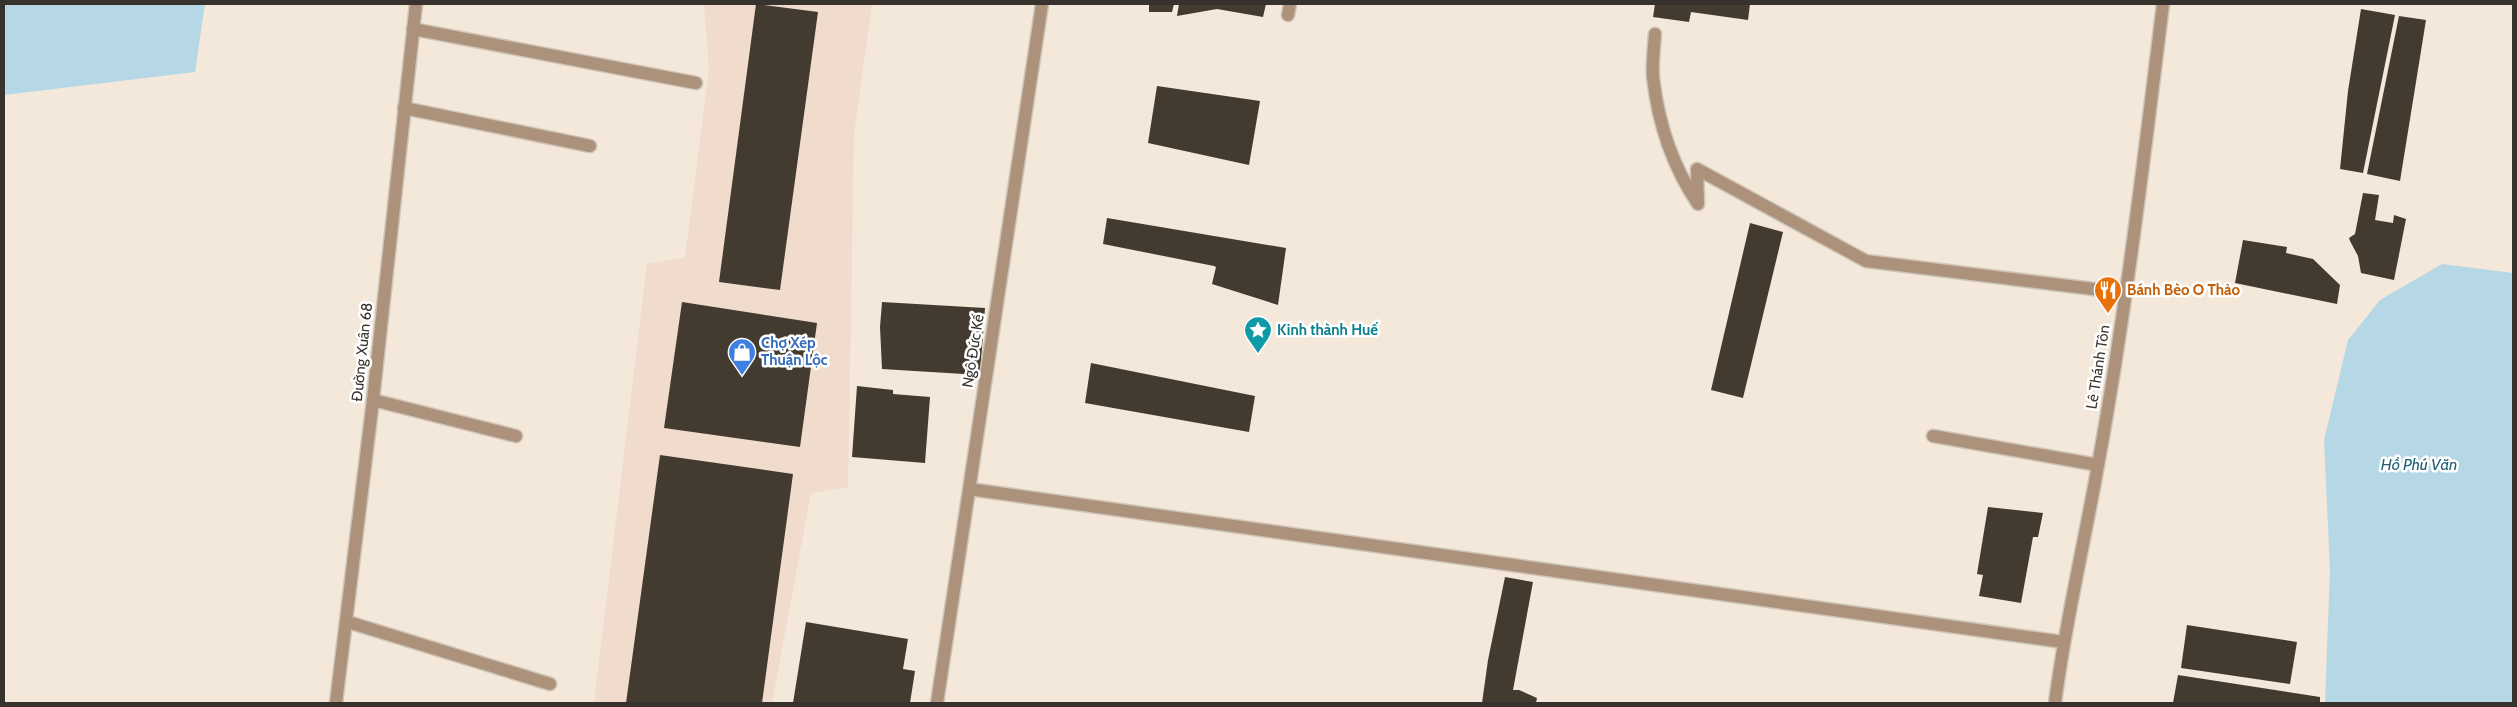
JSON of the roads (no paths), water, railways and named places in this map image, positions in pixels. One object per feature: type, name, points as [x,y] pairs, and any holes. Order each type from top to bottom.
[{"type":"street","name":"Đường Xuân 68","points":[[336,703],[348,622],[416,4]]},
{"type":"street","name":"Ngô Đức Kế","points":[[937,703],[1042,4]]},
{"type":"street","name":"Lê Thánh Tôn","points":[[2055,703],[2063,642],[2098,465],[2126,293],[2163,4]]},
{"type":"street","points":[[413,29],[696,83]]},
{"type":"street","points":[[1654,34],[1653,76],[1660,113],[1682,180],[1698,204],[1697,170],[1866,261],[2126,293]]},
{"type":"street","points":[[404,108],[590,146]]},
{"type":"street","points":[[373,400],[516,436]]},
{"type":"street","points":[[1933,436],[2098,465]]},
{"type":"street","points":[[969,489],[2063,642]]},
{"type":"street","points":[[348,622],[550,684]]},
{"type":"water","points":[[4,4],[205,4],[195,72],[4,95]]},
{"type":"water","name":"Hồ Phú Văn","points":[[2442,264],[2513,273],[2513,703],[2325,703],[2330,570],[2324,440],[2348,340],[2380,300]]},
{"type":"place","name":"Bánh Bèo O Thảo","points":[[2108,314]]},
{"type":"place","name":"Kinh thành Huế","points":[[1258,354]]},
{"type":"place","name":"Chợ Xép Thuận Lộc","points":[[742,376]]}]
